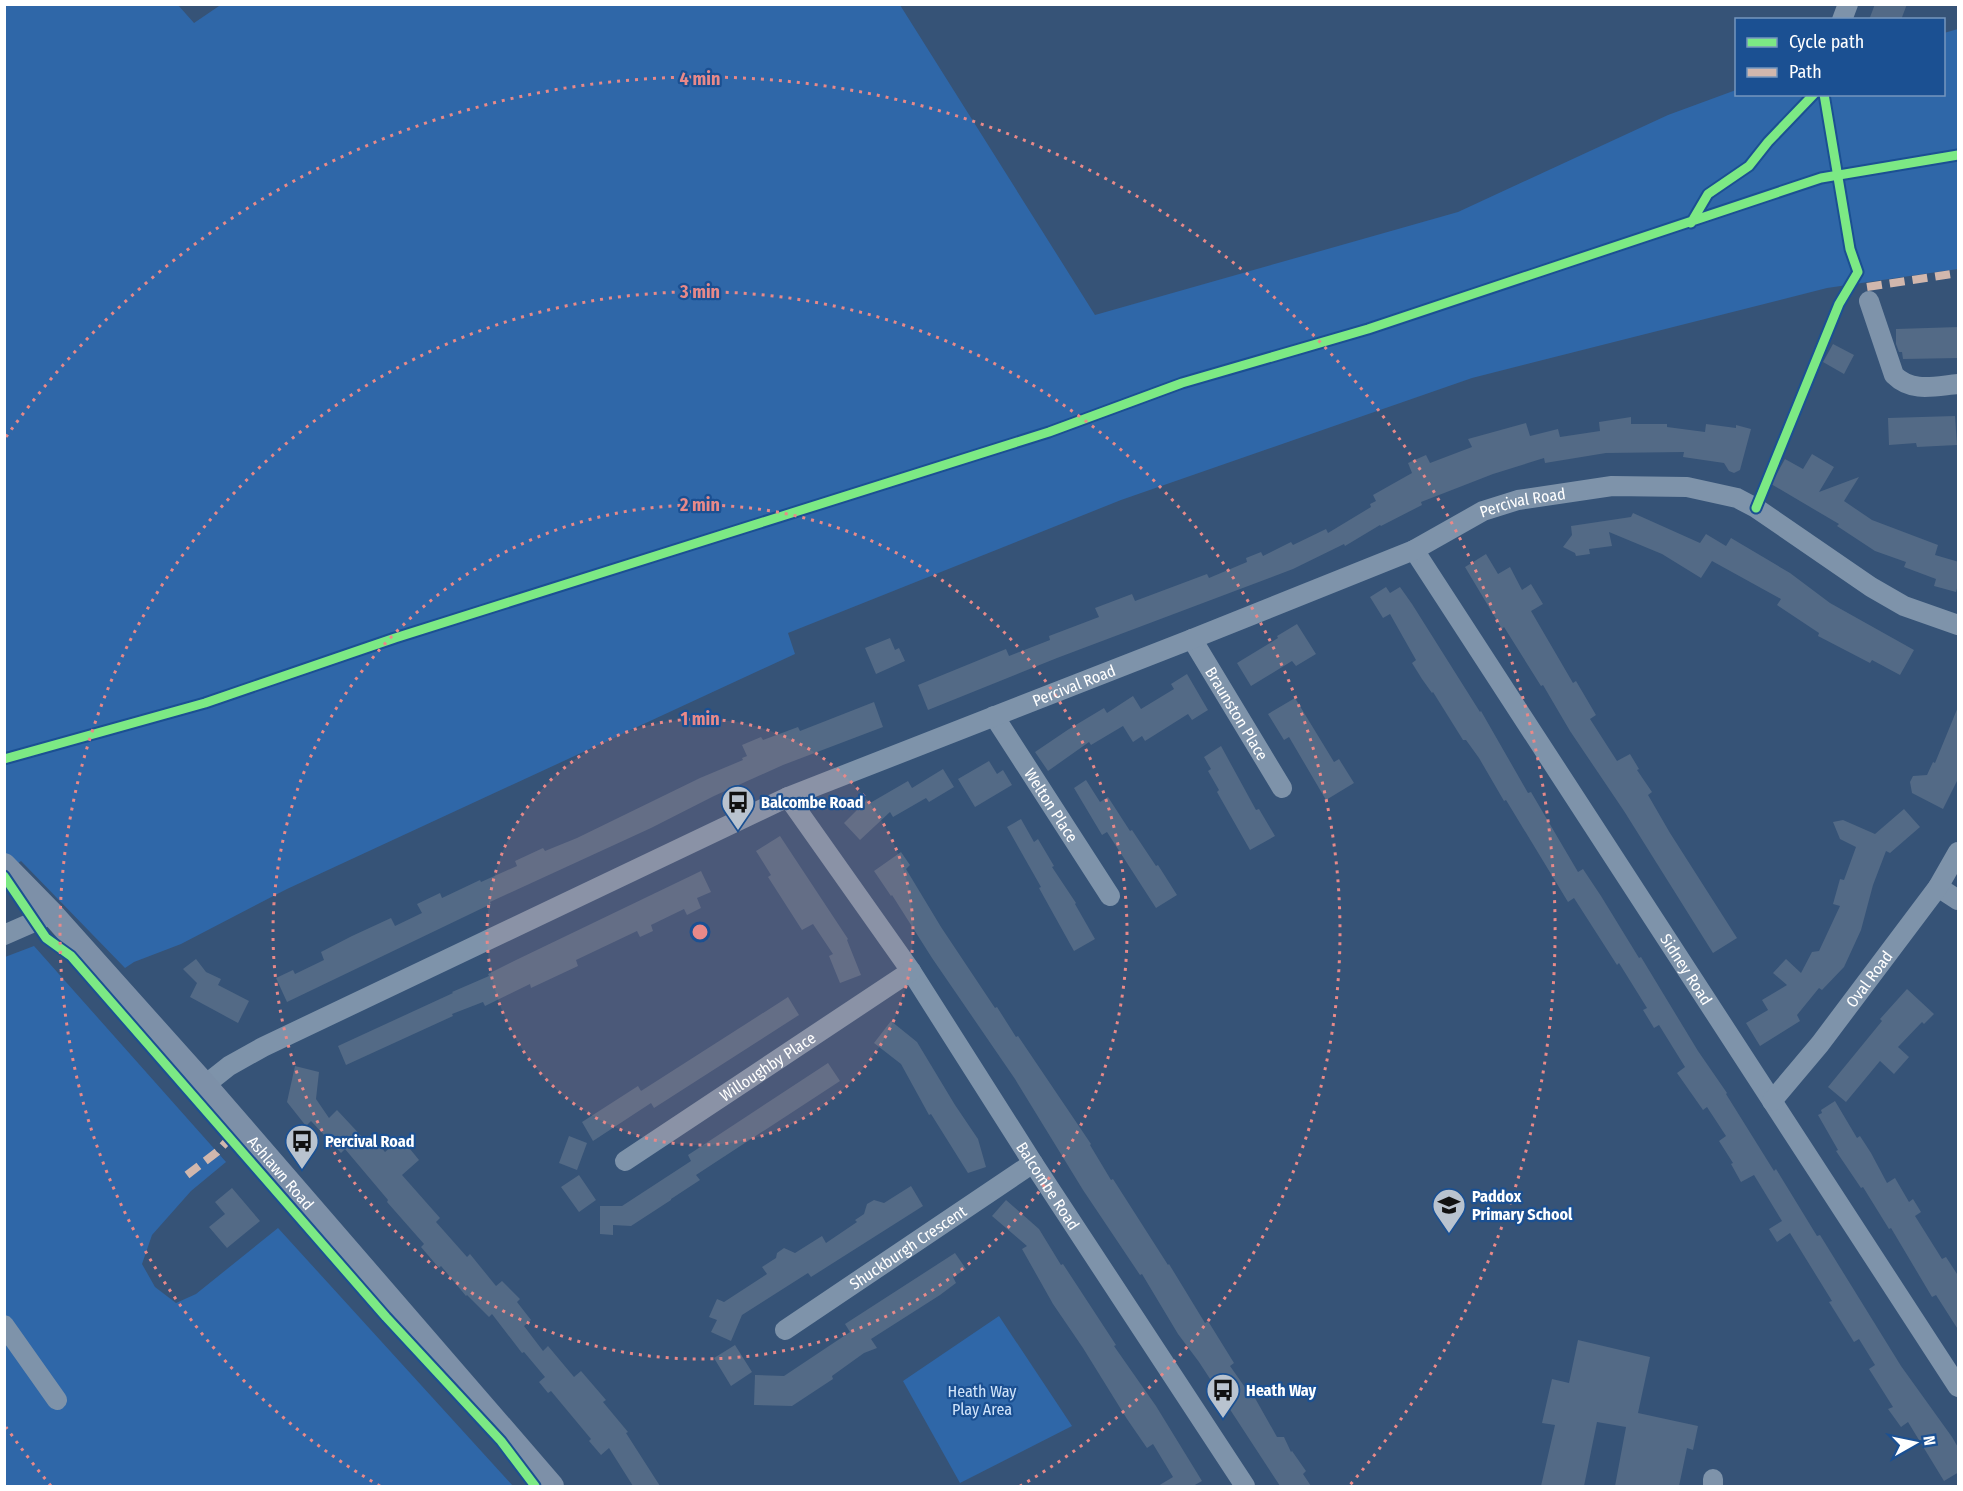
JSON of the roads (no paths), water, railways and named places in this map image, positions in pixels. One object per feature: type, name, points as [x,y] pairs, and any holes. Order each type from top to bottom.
[{"type":"main road","name":"Ashlawn Road","points":[[9,870],[52,914],[205,1085],[552,1486]]},
{"type":"street","points":[[1869,301],[1894,375],[1902,383],[1911,387],[1959,384]]},
{"type":"street","name":"Percival Road","points":[[205,1085],[229,1066],[262,1047],[788,797],[1414,550],[1483,511],[1518,500],[1612,486],[1687,487],[1737,498],[1756,508],[1871,587],[1904,606],[1959,626]]},
{"type":"street","name":"Sidney Road","points":[[1414,550],[1959,1387]]},
{"type":"street","name":"Braunston Place","points":[[1192,639],[1282,788]]},
{"type":"street","name":"Welton Place","points":[[994,716],[1110,896]]},
{"type":"street","name":"Balcombe Road","points":[[788,797],[911,971],[1033,1163],[1245,1486]]},
{"type":"street","name":"Oval Road","points":[[1772,1101],[1820,1044],[1938,887],[1959,852]]},
{"type":"street","points":[[1938,887],[1959,900]]},
{"type":"street","points":[[4,935],[52,914]]},
{"type":"street","name":"Willoughby Place","points":[[625,1161],[911,971]]},
{"type":"street","name":"Shuckburgh Crescent","points":[[785,1330],[1033,1163]]},
{"type":"street","points":[[4,1325],[57,1400]]},
{"type":"place","name":"Balcombe Road","points":[[738,831]]},
{"type":"place","name":"Percival Road","points":[[302,1170]]},
{"type":"place","name":"Paddox Primary School","points":[[1449,1234]]},
{"type":"place","name":"Heath Way","points":[[1223,1419]]},
{"type":"park label","name":"Heath Way Play Area","points":[[982,1400]]}]
